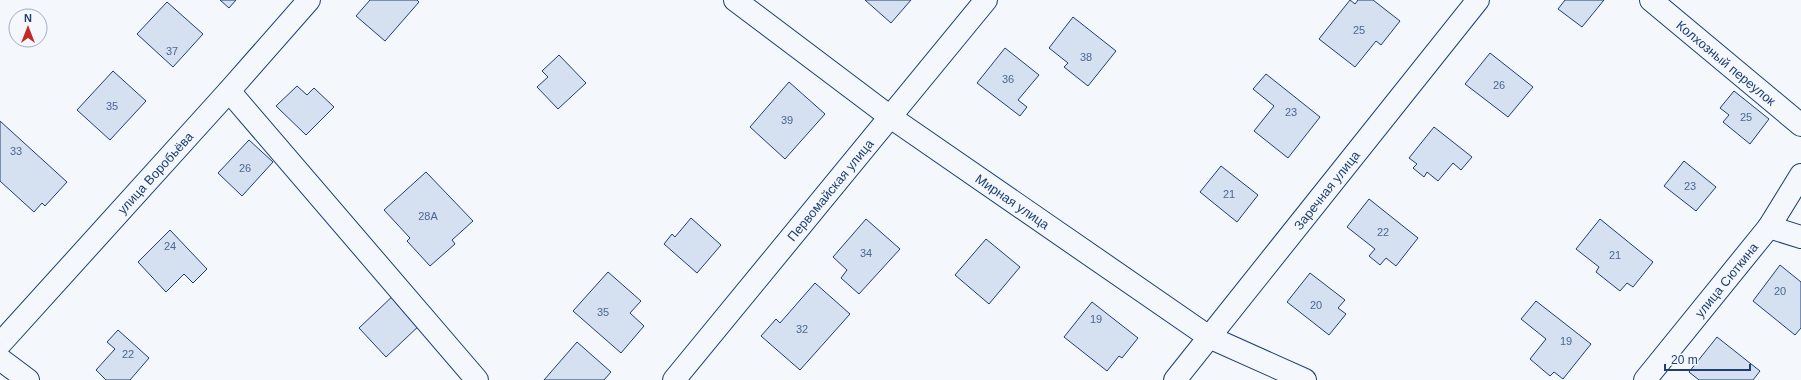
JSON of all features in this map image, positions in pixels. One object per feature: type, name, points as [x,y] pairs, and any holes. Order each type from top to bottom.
[{"type":"street","name":"улица Воробьёва","points":[[0,344],[229,91],[309,0]]},
{"type":"street","name":"Мирная улица","points":[[735,0],[889,116],[1209,337],[1305,380]]},
{"type":"street","name":"Первомайская улица","points":[[674,380],[889,116],[986,0]]},
{"type":"street","name":"Заречная улица","points":[[1175,380],[1478,0]]},
{"type":"street","name":"Колхозный переулок","points":[[1651,0],[1801,125]]},
{"type":"street","points":[[229,91],[477,380]]},
{"type":"street","name":"улица Сюткина","points":[[1645,380],[1769,227],[1801,174]]},
{"type":"street","points":[[1769,227],[1801,237]]},
{"type":"street","points":[[0,359],[28,380]]},
{"type":"building","points":[[220,0],[236,0],[229,8]]},
{"type":"building","points":[[370,0],[417,0],[419,2],[385,41],[356,16]]},
{"type":"building","points":[[865,0],[911,0],[891,23]]},
{"type":"building","points":[[1350,0],[1355,4],[1358,0],[1373,0],[1400,21],[1381,45],[1376,41],[1355,67],[1319,39]]},
{"type":"building","points":[[1565,0],[1604,0],[1582,27],[1558,9]]},
{"type":"building","points":[[167,2],[203,34],[173,67],[137,34]]},
{"type":"building","points":[[1073,17],[1116,51],[1088,86],[1064,67],[1068,63],[1049,48]]},
{"type":"building","points":[[1005,48],[1039,75],[1018,100],[1027,107],[1020,116],[977,83]]},
{"type":"building","points":[[1490,53],[1533,87],[1508,117],[1465,84]]},
{"type":"building","points":[[559,55],[586,83],[558,109],[537,87],[548,77],[542,71]]},
{"type":"building","points":[[113,71],[146,101],[110,140],[77,110]]},
{"type":"building","points":[[1266,74],[1320,117],[1288,158],[1254,131],[1274,106],[1253,89]]},
{"type":"building","points":[[789,82],[825,114],[785,159],[750,127]]},
{"type":"building","points":[[297,86],[307,95],[314,88],[334,107],[306,135],[276,106]]},
{"type":"building","points":[[1734,91],[1769,119],[1750,144],[1723,122],[1729,115],[1720,108]]},
{"type":"building","points":[[0,121],[67,182],[45,206],[42,203],[34,212],[0,181]]},
{"type":"building","points":[[1434,127],[1472,157],[1461,170],[1453,163],[1438,181],[1427,172],[1424,177],[1413,168],[1417,164],[1409,158]]},
{"type":"building","points":[[249,140],[273,162],[242,196],[218,173]]},
{"type":"building","points":[[1684,161],[1716,187],[1696,211],[1664,186]]},
{"type":"building","points":[[1221,166],[1258,195],[1237,222],[1200,192]]},
{"type":"building","points":[[426,172],[473,221],[452,240],[455,244],[430,266],[407,241],[410,238],[384,210]]},
{"type":"building","points":[[1369,199],[1418,238],[1396,266],[1386,258],[1380,265],[1369,256],[1375,249],[1347,227]]},
{"type":"building","points":[[691,218],[721,245],[697,273],[664,244],[672,234],[675,237]]},
{"type":"building","points":[[866,219],[900,249],[859,294],[841,278],[847,270],[833,257]]},
{"type":"building","points":[[1600,219],[1653,262],[1633,287],[1627,283],[1620,291],[1596,272],[1599,267],[1576,249]]},
{"type":"building","points":[[170,230],[207,269],[193,283],[184,274],[166,292],[138,262]]},
{"type":"building","points":[[986,239],[1020,267],[989,304],[955,275]]},
{"type":"building","points":[[1780,265],[1801,282],[1801,328],[1795,335],[1753,301]]},
{"type":"building","points":[[608,272],[641,301],[630,313],[644,326],[621,353],[573,311]]},
{"type":"building","points":[[1310,273],[1345,300],[1338,308],[1346,314],[1329,335],[1287,302]]},
{"type":"building","points":[[815,283],[850,314],[800,370],[761,336],[776,319],[780,323]]},
{"type":"building","points":[[396,293],[423,322],[386,357],[359,328]]},
{"type":"building","points":[[1536,301],[1591,344],[1563,379],[1554,372],[1550,376],[1530,359],[1546,339],[1521,319]]},
{"type":"building","points":[[1092,302],[1138,338],[1122,358],[1119,356],[1107,371],[1064,337]]},
{"type":"building","points":[[118,330],[149,358],[130,380],[106,380],[96,370],[115,349],[107,342]]},
{"type":"building","points":[[1717,337],[1760,371],[1753,380],[1699,380],[1689,372]]},
{"type":"building","points":[[577,342],[611,372],[604,380],[544,380]]}]
